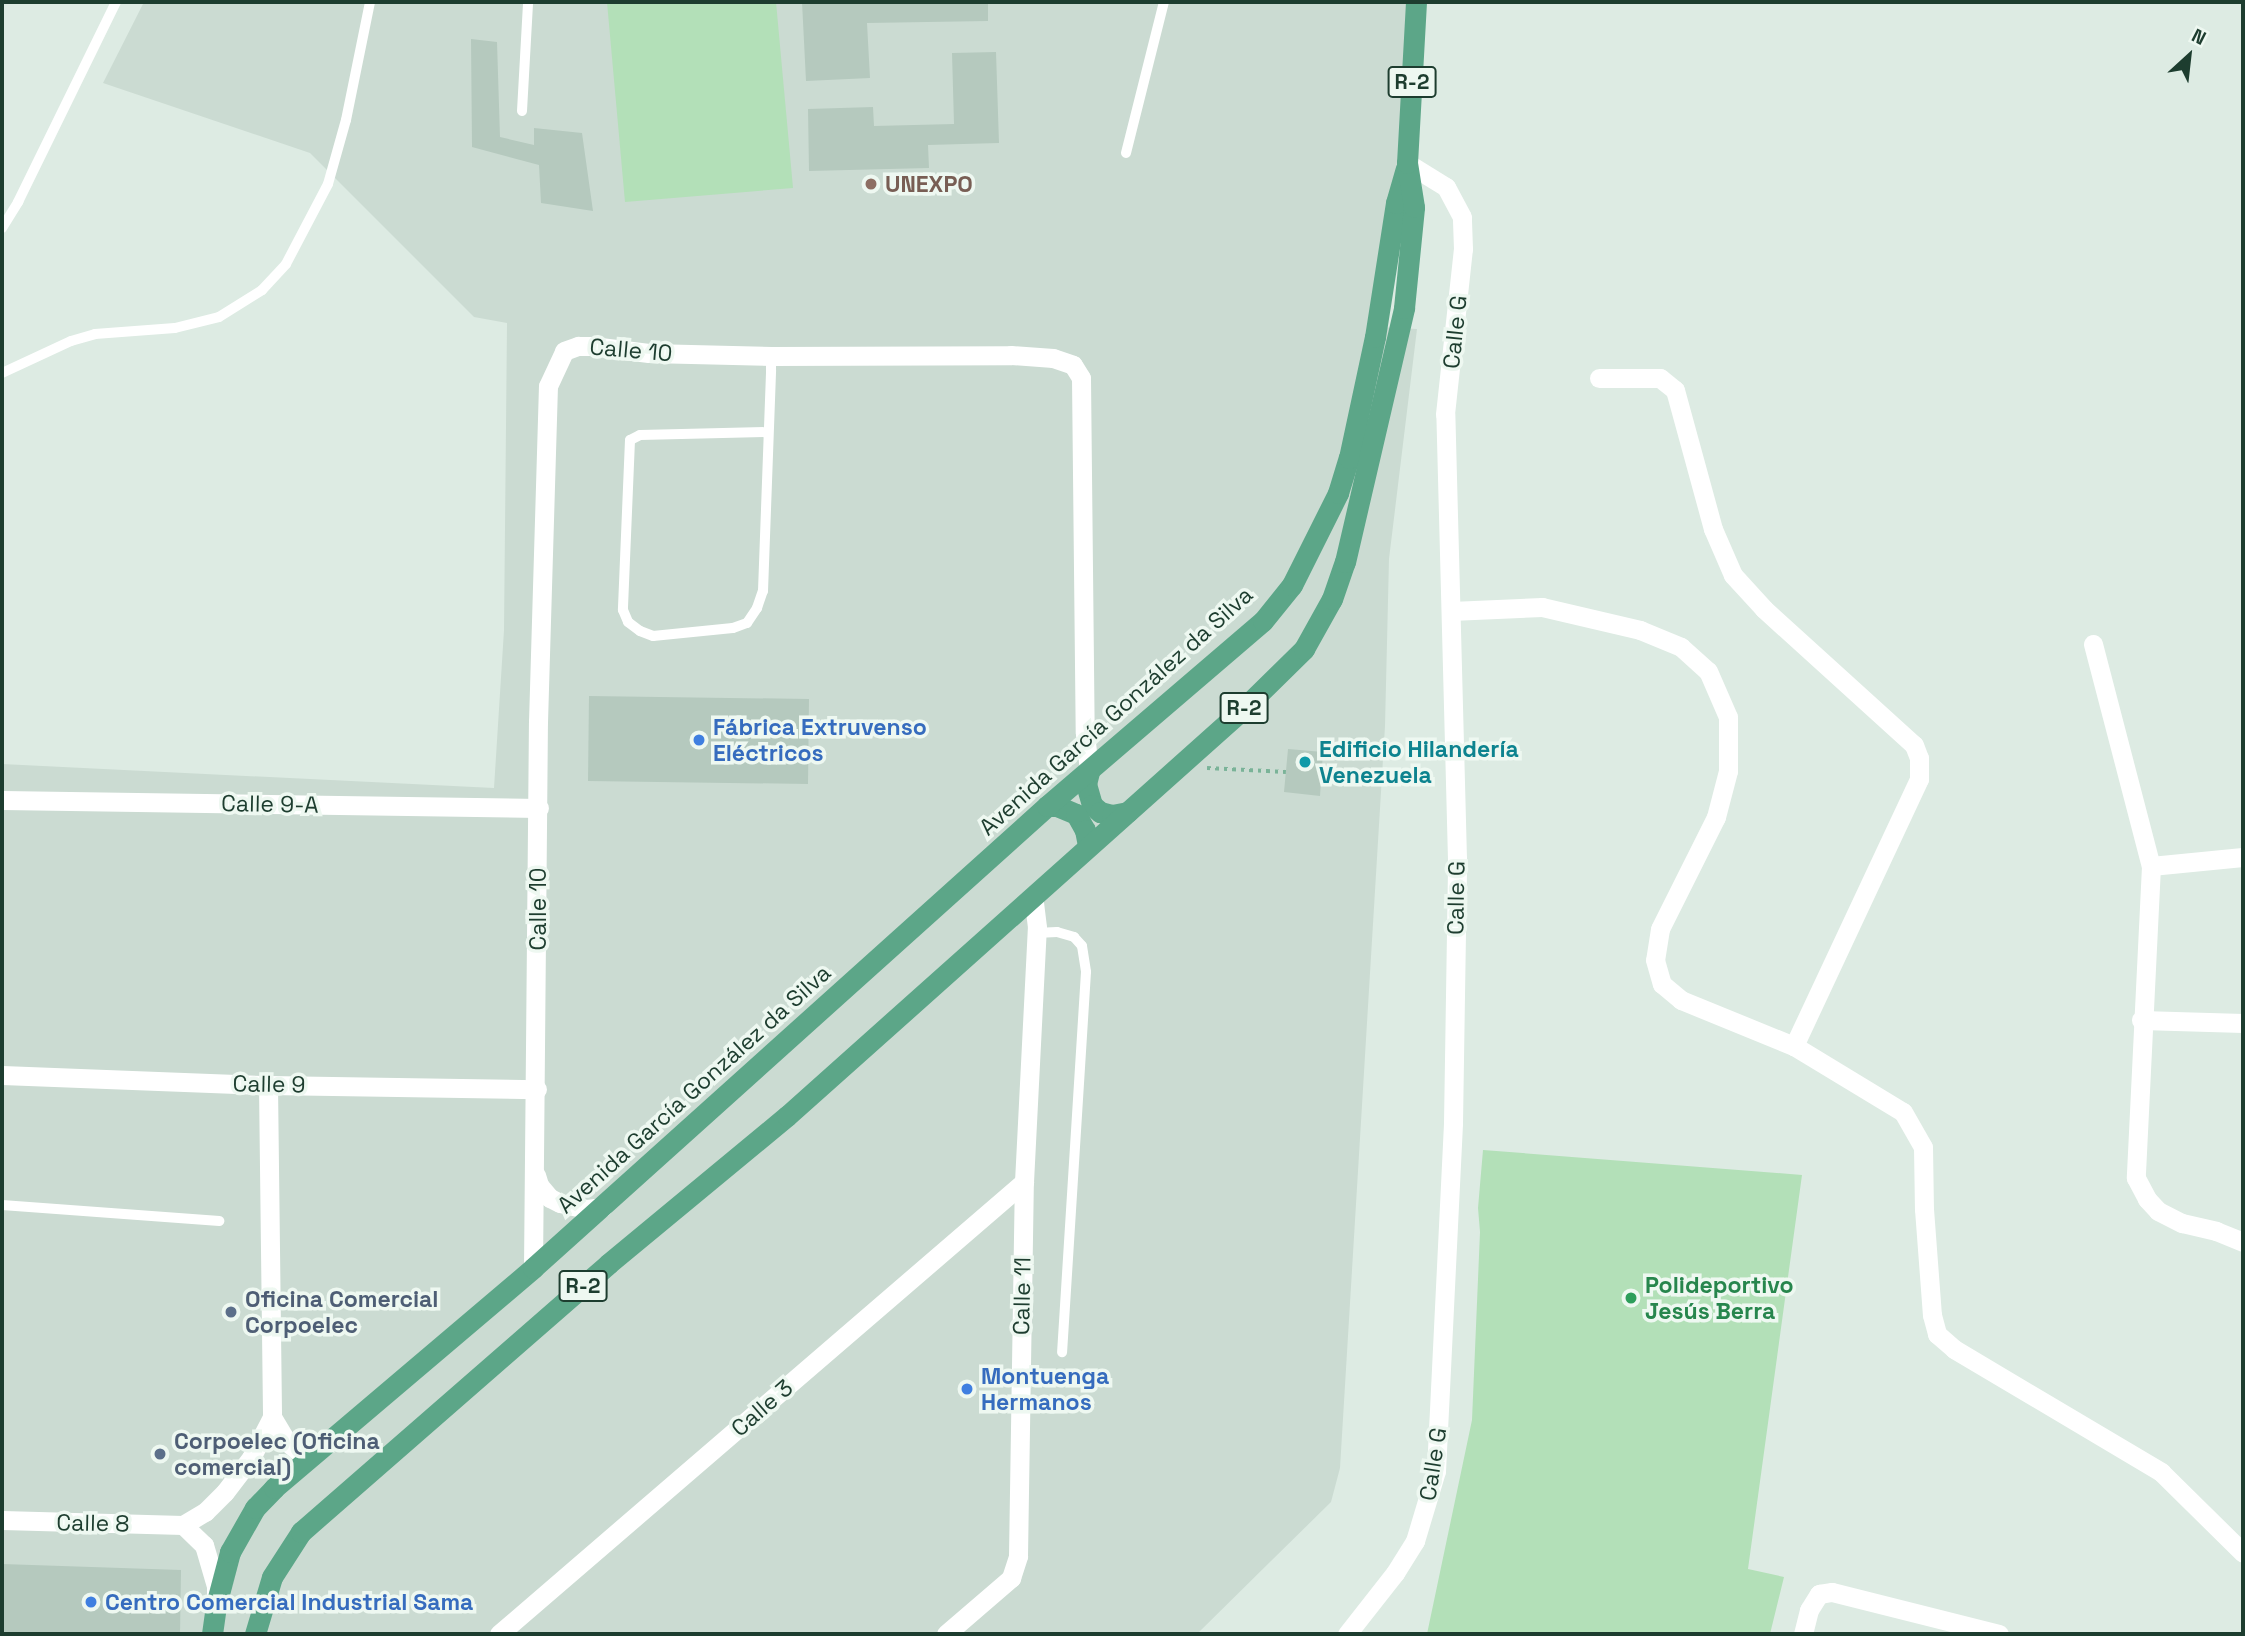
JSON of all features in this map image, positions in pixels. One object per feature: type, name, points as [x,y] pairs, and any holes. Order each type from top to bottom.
[{"type":"main road","name":"R-2","points":[[255,1634],[272,1577],[301,1532],[608,1264],[787,1116],[1290,665],[1317,628],[1332,599],[1355,526],[1404,308],[1414,207],[1408,163],[1416,2]]},
{"type":"main road","name":"Avenida García González da Silva","points":[[212,1634],[216,1605],[230,1552],[255,1508],[274,1488],[533,1268],[1047,806],[1263,621],[1292,585],[1338,493],[1349,458],[1384,289],[1396,204],[1408,163]]},
{"type":"main road","points":[[1089,772],[1086,784],[1092,805],[1100,812],[1112,815],[1128,812]]},
{"type":"main road","points":[[1047,806],[1057,806],[1076,814],[1086,830],[1088,846]]},
{"type":"street","name":"Calle G","points":[[1347,1634],[1395,1573],[1415,1541],[1436,1471],[1453,1123],[1457,859],[1445,414],[1463,249],[1462,217],[1446,187],[1408,163]]},
{"type":"street","name":"Calle 10","points":[[533,1268],[548,386],[556,363],[564,351],[578,346],[649,353],[771,356],[1011,355],[1053,358],[1073,365],[1081,378],[1085,733],[1089,772]]},
{"type":"street","points":[[1599,378],[1660,378],[1675,390],[1713,529],[1733,575],[1764,609],[1914,745],[1919,758],[1919,779],[1794,1046]]},
{"type":"street","points":[[1451,611],[1542,607],[1640,630],[1681,647],[1708,671],[1728,717],[1728,771],[1716,817],[1660,929],[1655,960],[1662,984],[1681,1000],[1794,1046],[1903,1112],[1923,1147],[1924,1209],[1932,1315],[1937,1334],[1954,1349],[2161,1472],[2243,1553]]},
{"type":"street","points":[[2093,643],[2151,866],[2141,1020],[2136,1178],[2147,1199],[2158,1211],[2182,1223],[2216,1231],[2243,1242]]},
{"type":"street","name":"Calle 9-A","points":[[2,800],[539,808]]},
{"type":"street","points":[[2151,866],[2243,857]]},
{"type":"street","name":"Calle 11","points":[[946,1634],[1011,1578],[1018,1556],[1024,1182],[1037,930],[1032,896]]},
{"type":"street","points":[[1012,914],[1037,930]]},
{"type":"street","points":[[2141,1020],[2243,1023]]},
{"type":"street","name":"Calle 9","points":[[2,1075],[268,1085],[537,1089]]},
{"type":"street","points":[[216,1605],[209,1557],[204,1545],[183,1525],[205,1512],[225,1492],[251,1458],[272,1417],[268,1085]]},
{"type":"street","points":[[535,1174],[539,1185],[550,1198],[560,1203],[587,1209],[603,1206]]},
{"type":"street","name":"Calle 3","points":[[499,1634],[1024,1182]]},
{"type":"street","points":[[272,1417],[287,1442],[298,1451],[310,1452],[326,1446]]},
{"type":"street","name":"Calle 8","points":[[2,1520],[183,1525]]},
{"type":"street","points":[[1802,1634],[1809,1610],[1819,1594],[1832,1592],[1999,1634]]},
{"type":"lane","points":[[2,228],[18,202],[116,2]]},
{"type":"lane","points":[[2,373],[71,341],[95,334],[175,328],[219,317],[262,290],[286,264],[328,184],[346,120],[370,2]]},
{"type":"lane","points":[[522,111],[528,2]]},
{"type":"lane","points":[[1126,153],[1164,2]]},
{"type":"lane","points":[[768,432],[640,435],[630,440],[623,610],[628,622],[640,631],[653,636],[733,628],[747,623],[757,608],[763,591],[771,356]]},
{"type":"lane","points":[[1037,930],[1074,937],[1082,946],[1086,972],[1062,1352]]},
{"type":"lane","points":[[2,1205],[219,1221]]},
{"type":"path","points":[[1177,768],[1286,772]]},
{"type":"shaded area","points":[[144,2],[1416,2],[1409,130],[1377,327],[1417,329],[1389,559],[1385,726],[1340,1468],[1331,1502],[1197,1634],[2,1634],[2,764],[494,788],[504,630],[507,323],[474,317],[310,153],[103,83]]},
{"type":"green space","points":[[607,2],[776,2],[793,188],[625,202]]},
{"type":"green space","name":"Polideportivo Jesús Berra","points":[[1483,1150],[1802,1175],[1748,1569],[1784,1577],[1770,1634],[1427,1634],[1472,1420],[1480,1232],[1478,1208]]},
{"type":"building","points":[[802,2],[988,2],[988,21],[867,23],[870,78],[806,81]]},
{"type":"building","points":[[471,39],[497,42],[500,137],[534,145],[534,128],[582,133],[593,211],[541,203],[539,165],[472,147]]},
{"type":"building","points":[[996,52],[999,143],[928,145],[929,168],[809,171],[808,109],[873,107],[874,126],[954,124],[952,53]]},
{"type":"building","name":"Fábrica Extruvenso Eléctricos","points":[[589,696],[809,699],[808,784],[588,781]]},
{"type":"building","name":"Edificio Hilandería Venezuela","points":[[1288,749],[1323,752],[1320,796],[1284,792]]},
{"type":"building","name":"Centro Comercial Industrial Sama","points":[[2,1564],[181,1570],[180,1634],[2,1634]]},
{"type":"place","name":"UNEXPO","points":[[871,184]]},
{"type":"place","name":"Fábrica Extruvenso Eléctricos","points":[[699,740]]},
{"type":"place","name":"Edificio Hilandería Venezuela","points":[[1305,762]]},
{"type":"place","name":"Polideportivo Jesús Berra","points":[[1631,1298]]},
{"type":"place","name":"Oficina Comercial Corpoelec","points":[[231,1312]]},
{"type":"place","name":"Montuenga Hermanos","points":[[967,1389]]},
{"type":"place","name":"Corpoelec (Oficina comercial)","points":[[160,1454]]},
{"type":"place","name":"Centro Comercial Industrial Sama","points":[[91,1602]]}]
